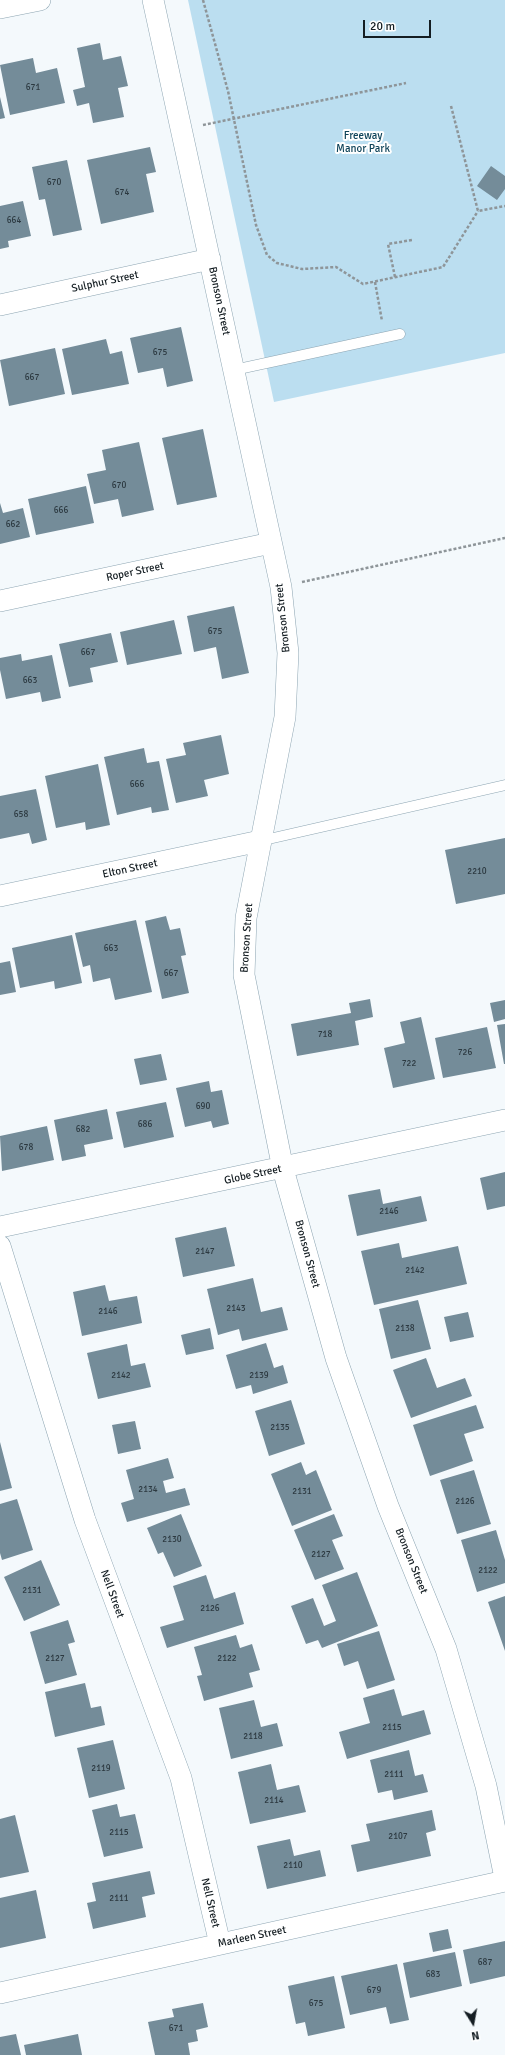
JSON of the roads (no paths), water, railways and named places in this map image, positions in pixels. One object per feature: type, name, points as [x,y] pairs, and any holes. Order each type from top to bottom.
[{"type":"street","points":[[0,8],[40,0]]},
{"type":"street","name":"Bronson Street","points":[[153,0],[281,587],[288,653],[285,717],[246,918],[244,975],[283,1169],[336,1358],[388,1506],[446,1649],[486,1786],[505,1880]]},
{"type":"street","name":"Sulphur Street","points":[[0,305],[210,259]]},
{"type":"street","name":"Roper Street","points":[[0,601],[271,543]]},
{"type":"street","name":"Elton Street","points":[[0,896],[260,841]]},
{"type":"street","name":"Globe Street","points":[[0,1227],[283,1169],[505,1120]]},
{"type":"street","name":"Nell Street","points":[[0,1246],[85,1520],[181,1778],[220,1944]]},
{"type":"street","name":"Marleen Street","points":[[0,1993],[505,1880]]},
{"type":"lane","points":[[234,370],[400,334]]},
{"type":"lane","points":[[260,841],[505,785]]},
{"type":"park label","name":"Freeway Manor Park","points":[[363,142]]}]
